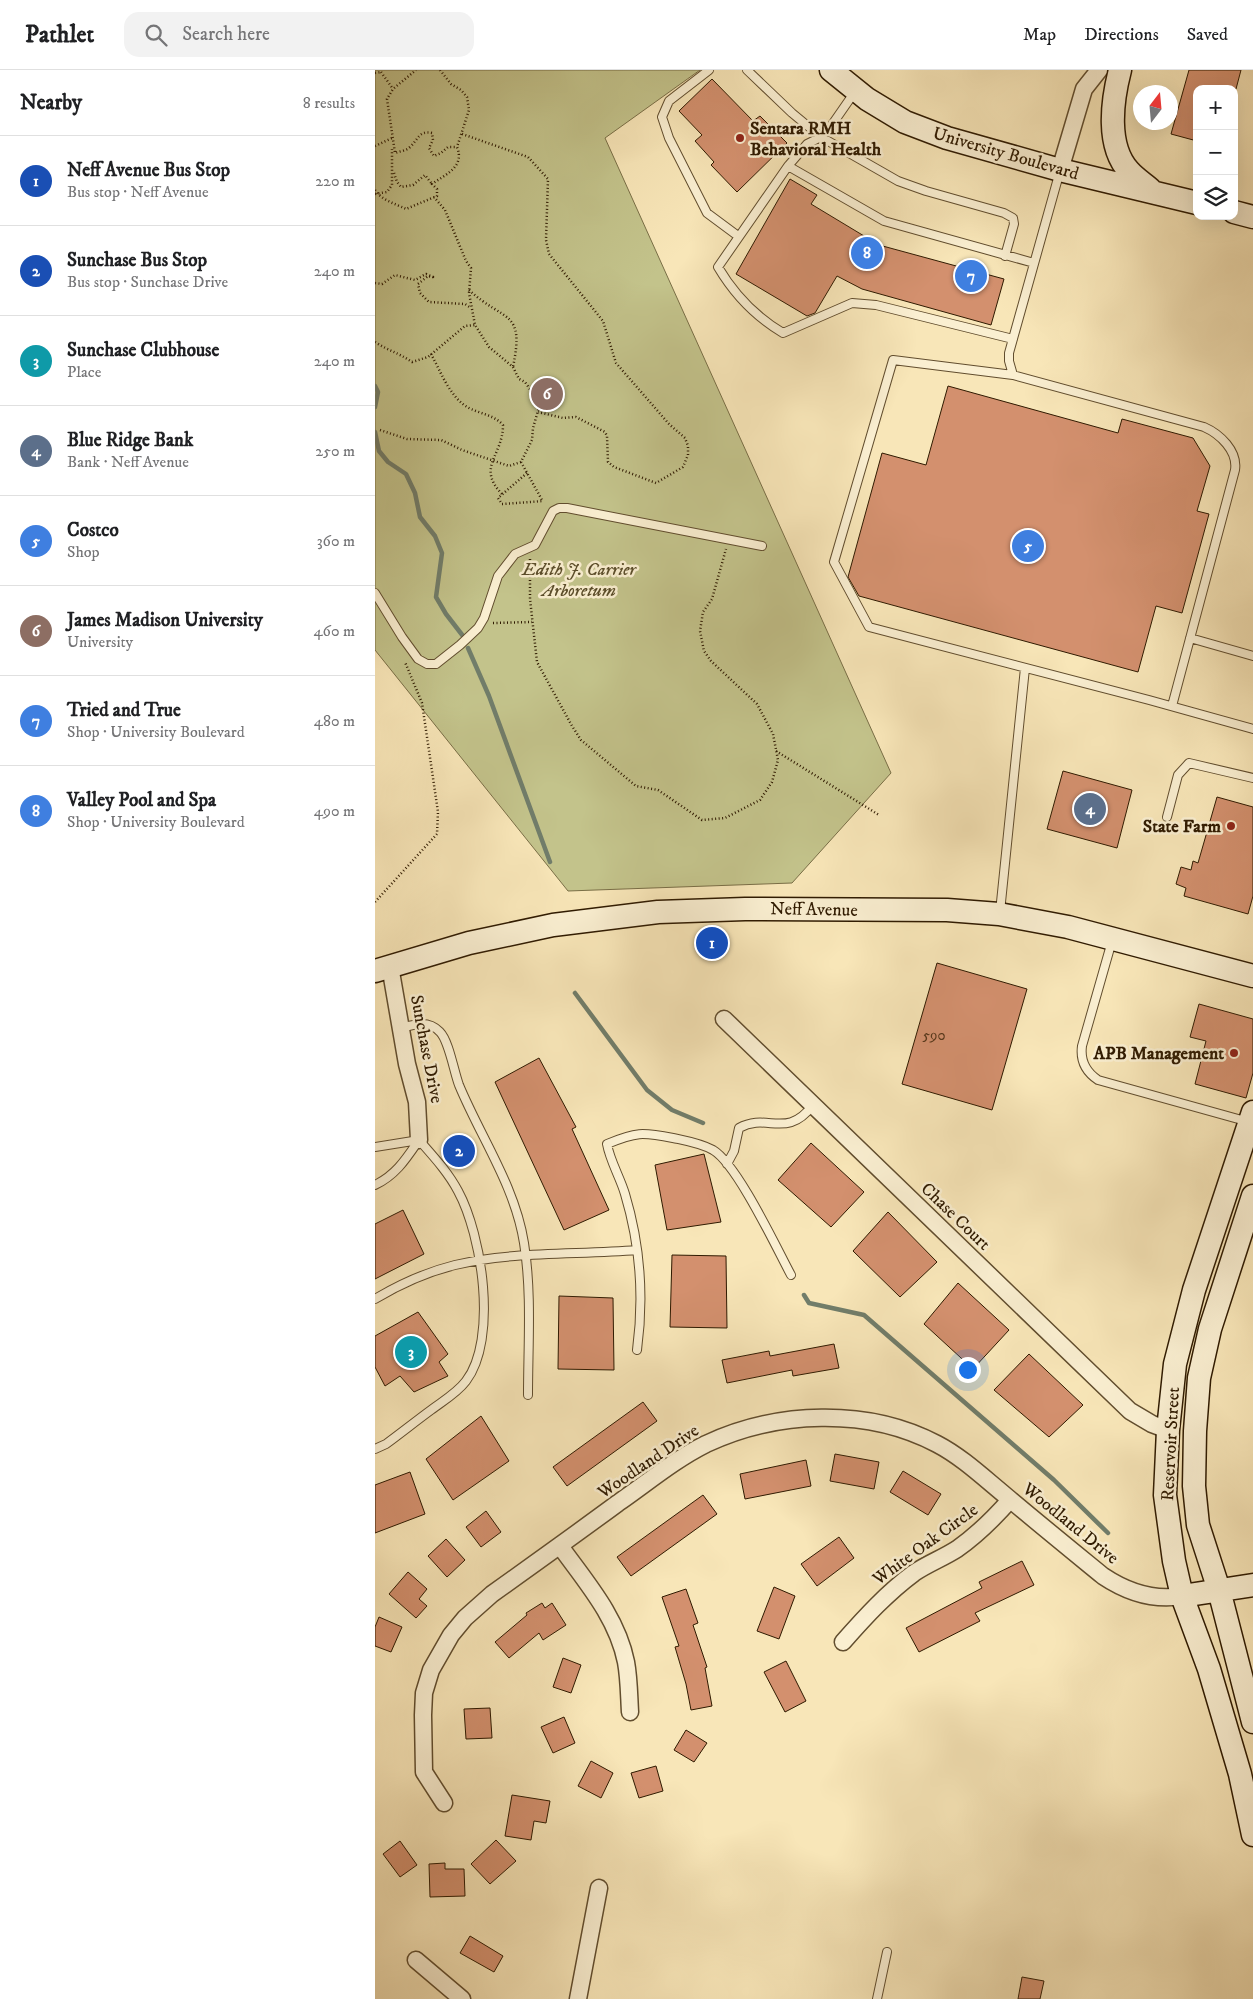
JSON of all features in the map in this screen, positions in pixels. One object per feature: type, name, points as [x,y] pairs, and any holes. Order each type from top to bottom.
[{"type":"main road","name":"University Boulevard","points":[[831,70],[856,91],[905,122],[947,138],[1060,170],[1193,201]]},
{"type":"main road","points":[[1120,70],[1115,104],[1114,141],[1118,153],[1129,172],[1153,191]]},
{"type":"main road","points":[[1238,213],[1253,217]]},
{"type":"main road","name":"Neff Avenue","points":[[383,968],[469,943],[531,929],[594,919],[658,912],[765,909],[947,910],[999,914],[1043,922],[1253,976]]},
{"type":"main road","name":"Reservoir Street","points":[[1251,1117],[1186,1317],[1175,1364],[1168,1430],[1165,1495],[1174,1560],[1182,1596],[1209,1669],[1241,1774],[1253,1835]]},
{"type":"main road","name":"Reservoir Street","points":[[1253,1196],[1250,1218],[1210,1329],[1199,1378],[1195,1431],[1194,1486],[1198,1525],[1219,1590],[1253,1722]]},
{"type":"main road","points":[[1182,1596],[1253,1585]]},
{"type":"street","points":[[1060,170],[1084,89],[1099,70]]},
{"type":"street","name":"Sunchase Drive","points":[[383,968],[401,1028],[407,1064],[417,1102],[419,1140]]},
{"type":"street","name":"Chase Court","points":[[724,1019],[1130,1412],[1168,1430]]},
{"type":"street","name":"Woodland Drive","points":[[443,1803],[424,1772],[424,1700],[431,1670],[451,1635],[478,1606],[675,1462],[695,1450],[745,1429],[799,1419],[836,1418],[867,1421],[921,1436],[952,1453],[1116,1584],[1138,1594],[1153,1597],[1182,1596]]},
{"type":"street","name":"White Oak Circle","points":[[843,1642],[869,1612],[891,1591],[915,1572],[973,1538],[993,1520],[1010,1500]]},
{"type":"street","points":[[560,1546],[594,1592],[611,1620],[626,1663],[630,1712]]},
{"type":"street","points":[[578,1999],[599,1888]]},
{"type":"street","points":[[416,1960],[462,1999]]},
{"type":"lane","points":[[709,70],[669,101],[662,117],[669,138],[707,213],[738,236]]},
{"type":"lane","points":[[747,70],[792,113],[821,137],[898,180],[926,191],[1003,213],[1013,218],[1014,224],[1005,256]]},
{"type":"lane","points":[[856,91],[829,129],[821,137],[807,144],[788,166],[738,236],[718,267],[729,285],[763,322],[783,334],[852,303],[875,305],[1013,339]]},
{"type":"lane","points":[[788,166],[884,221],[1034,263]]},
{"type":"lane","points":[[1013,375],[1009,361],[1013,339],[1060,170]]},
{"type":"lane","points":[[1172,706],[1235,470],[1235,461],[1228,446],[1216,433],[1204,427],[1013,375],[893,360],[834,562],[869,627],[1252,728]]},
{"type":"lane","points":[[375,592],[402,637],[418,659],[427,664],[439,662],[468,638],[481,623],[498,576],[515,554],[531,548],[555,510],[567,508],[762,546]]},
{"type":"lane","points":[[1190,638],[1253,656]]},
{"type":"lane","points":[[999,914],[1025,668]]},
{"type":"lane","points":[[1167,817],[1178,775],[1189,763],[1253,778]]},
{"type":"lane","points":[[1112,939],[1082,1046],[1082,1057],[1086,1069],[1099,1080],[1251,1117]]},
{"type":"lane","points":[[401,1028],[419,1024],[429,1025],[436,1028],[444,1037],[460,1087],[507,1186],[519,1218],[526,1257],[528,1395]]},
{"type":"lane","points":[[727,1164],[734,1151],[739,1128],[747,1123],[760,1122],[776,1125],[797,1121],[813,1105]]},
{"type":"lane","points":[[637,1350],[640,1298],[637,1250],[626,1196],[616,1168],[609,1156],[607,1144],[638,1133],[692,1141],[713,1150],[727,1164],[737,1178],[791,1275]]},
{"type":"lane","points":[[375,1147],[419,1140]]},
{"type":"lane","points":[[375,1185],[386,1180],[398,1170],[419,1140]]},
{"type":"lane","points":[[375,1449],[386,1444],[465,1383],[474,1369],[480,1352],[482,1282],[480,1261],[471,1223],[458,1190],[419,1140]]},
{"type":"lane","points":[[375,1299],[435,1271],[480,1261],[637,1250]]},
{"type":"lane","points":[[877,1999],[887,1952]]},
{"type":"path","points":[[416,70],[393,89],[387,99],[395,153],[409,149],[419,135],[426,132],[432,133],[433,140],[429,148],[434,156],[448,147],[457,147]]},
{"type":"path","points":[[433,184],[451,172],[458,162],[460,155],[457,147],[469,110],[467,97],[461,90],[451,84],[440,70]]},
{"type":"path","points":[[375,73],[382,71],[393,89]]},
{"type":"path","points":[[462,134],[528,157],[548,179],[546,240],[549,254],[603,321],[616,363],[669,424],[685,438],[688,446],[688,455],[683,467],[656,484],[614,467],[608,462],[607,436],[605,432],[576,417],[563,418],[538,412]]},
{"type":"path","points":[[375,146],[392,138]]},
{"type":"path","points":[[376,192],[387,192],[392,185],[392,138]]},
{"type":"path","points":[[376,192],[407,208],[437,196],[437,190],[425,175],[413,185],[401,187],[393,170]]},
{"type":"path","points":[[380,430],[407,439],[441,440],[461,450],[509,466],[521,462],[532,440],[540,404],[525,382],[519,379],[513,367],[489,347],[475,325],[469,290],[471,268],[466,261],[445,210],[433,197]]},
{"type":"path","points":[[415,280],[426,274],[433,277],[427,276],[418,284]]},
{"type":"path","points":[[375,283],[382,284],[395,275],[415,280],[420,293],[429,302],[465,304],[472,310]]},
{"type":"path","points":[[469,290],[509,318],[514,325],[517,334],[517,345],[513,367]]},
{"type":"path","points":[[375,342],[385,349],[397,352],[412,362],[428,357],[465,326],[475,325]]},
{"type":"path","points":[[431,354],[457,400],[469,408],[498,419],[503,426],[500,448],[493,460],[490,473],[491,480],[502,494]]},
{"type":"path","points":[[521,462],[543,501],[555,510]]},
{"type":"path","points":[[527,474],[498,498],[501,504],[543,501]]},
{"type":"path","points":[[531,548],[529,599],[537,662],[572,726],[581,740],[636,786],[658,790],[702,820],[725,818],[760,800],[772,782],[778,760],[773,734],[757,704],[704,651],[700,632],[703,612],[712,599],[729,539]]},
{"type":"path","points":[[481,623],[532,622]]},
{"type":"path","points":[[375,902],[437,834],[438,812],[421,703],[401,656]]},
{"type":"path","points":[[776,750],[879,815]]},
{"type":"green space","name":"Edith J. Carrier Arboretum","points":[[375,70],[700,70],[605,138],[891,773],[792,883],[568,891],[375,650]]},
{"type":"building","points":[[1189,70],[1241,70],[1237,85],[1193,85],[1193,140],[1171,134],[1172,130],[1178,130],[1178,109]]},
{"type":"building","name":"Sentara RMH Behavioral Health","points":[[712,79],[753,121],[760,116],[787,143],[737,192],[711,165],[714,162],[695,141],[702,135],[679,111]]},
{"type":"building","points":[[790,179],[817,195],[811,204],[879,245],[1004,279],[991,325],[862,289],[837,276],[815,313],[807,316],[736,274]]},
{"type":"building","points":[[948,386],[1118,433],[1122,419],[1193,438],[1210,466],[1197,511],[1209,514],[1182,613],[1156,606],[1138,672],[859,596],[848,577],[882,453],[926,465]]},
{"type":"building","points":[[1063,771],[1132,790],[1117,848],[1047,829]]},
{"type":"building","points":[[1217,797],[1253,807],[1253,896],[1248,914],[1184,896],[1186,888],[1176,884],[1181,867],[1191,870],[1193,861],[1198,863]]},
{"type":"building","points":[[937,963],[1027,989],[992,1110],[902,1084]]},
{"type":"building","name":"APB Management","points":[[1199,1004],[1253,1019],[1253,1073],[1246,1098],[1195,1084],[1206,1041],[1190,1037]]},
{"type":"building","points":[[539,1058],[576,1127],[572,1129],[609,1210],[564,1230],[495,1082]]},
{"type":"building","points":[[811,1143],[864,1192],[831,1227],[778,1180]]},
{"type":"building","points":[[704,1154],[721,1222],[667,1230],[655,1165]]},
{"type":"building","points":[[403,1210],[424,1254],[375,1279],[375,1224]]},
{"type":"building","points":[[888,1212],[937,1262],[900,1297],[853,1251]]},
{"type":"building","points":[[672,1255],[726,1256],[727,1328],[670,1327]]},
{"type":"building","points":[[958,1283],[1009,1330],[973,1369],[924,1324]]},
{"type":"building","points":[[559,1296],[613,1298],[614,1370],[558,1369]]},
{"type":"building","points":[[418,1312],[448,1354],[439,1362],[448,1376],[414,1392],[400,1376],[385,1386],[375,1367],[375,1336]]},
{"type":"building","points":[[834,1344],[839,1368],[793,1376],[792,1370],[727,1383],[722,1360],[769,1351],[770,1356]]},
{"type":"building","points":[[1029,1354],[1083,1405],[1049,1437],[994,1390]]},
{"type":"building","points":[[643,1402],[657,1421],[567,1486],[553,1467]]},
{"type":"building","points":[[481,1416],[509,1461],[453,1500],[426,1459]]},
{"type":"building","points":[[835,1454],[879,1462],[874,1489],[830,1481]]},
{"type":"building","points":[[806,1460],[811,1486],[745,1499],[740,1474]]},
{"type":"building","points":[[903,1471],[941,1494],[928,1515],[890,1492]]},
{"type":"building","points":[[410,1472],[425,1514],[375,1533],[375,1485]]},
{"type":"building","points":[[703,1495],[717,1514],[631,1576],[617,1557]]},
{"type":"building","points":[[486,1511],[501,1532],[481,1547],[466,1527]]},
{"type":"building","points":[[839,1537],[854,1558],[817,1586],[801,1564]]},
{"type":"building","points":[[446,1539],[465,1560],[447,1577],[428,1556]]},
{"type":"building","points":[[1022,1561],[1034,1585],[975,1613],[980,1621],[919,1652],[906,1628],[982,1588],[979,1582]]},
{"type":"building","points":[[408,1572],[427,1589],[419,1599],[427,1606],[416,1618],[389,1594]]},
{"type":"building","points":[[774,1587],[795,1596],[779,1639],[757,1631]]},
{"type":"building","points":[[686,1589],[698,1623],[693,1625],[707,1667],[705,1668],[712,1706],[691,1710],[686,1684],[675,1647],[679,1646],[662,1597]]},
{"type":"building","points":[[542,1603],[545,1608],[552,1603],[566,1625],[543,1640],[539,1633],[509,1658],[495,1642],[527,1615],[526,1613]]},
{"type":"building","points":[[379,1617],[402,1627],[391,1652],[375,1646],[375,1627]]},
{"type":"building","points":[[563,1658],[581,1665],[571,1693],[553,1687]]},
{"type":"building","points":[[786,1661],[806,1701],[785,1712],[764,1672]]},
{"type":"building","points":[[490,1708],[492,1738],[466,1739],[464,1709]]},
{"type":"building","points":[[564,1717],[575,1743],[553,1753],[541,1727]]},
{"type":"building","points":[[686,1730],[707,1743],[694,1762],[674,1750]]},
{"type":"building","points":[[591,1761],[613,1773],[601,1798],[578,1786]]},
{"type":"building","points":[[656,1766],[663,1791],[639,1798],[631,1773]]},
{"type":"building","points":[[512,1795],[550,1801],[546,1823],[534,1821],[531,1840],[505,1836]]},
{"type":"building","points":[[496,1840],[516,1861],[490,1884],[471,1864]]},
{"type":"building","points":[[400,1841],[417,1865],[400,1877],[383,1854]]},
{"type":"building","points":[[445,1863],[445,1869],[464,1869],[465,1896],[430,1897],[429,1864]]},
{"type":"building","points":[[470,1936],[503,1956],[494,1972],[460,1953]]},
{"type":"building","points":[[1022,1977],[1044,1981],[1040,1999],[1018,1999]]},
{"type":"waterway","points":[[375,386],[378,392],[375,407]]},
{"type":"waterway","points":[[375,432],[379,451],[388,462],[406,474],[415,493],[420,517],[435,536],[442,553],[436,597],[463,636]]},
{"type":"waterway","points":[[468,648],[489,696],[550,862]]},
{"type":"waterway","points":[[575,993],[647,1090],[672,1110],[703,1123]]},
{"type":"waterway","points":[[804,1295],[809,1303],[864,1315],[1054,1480],[1108,1533]]},
{"type":"place","name":"Sentara RMH Behavioral Health","points":[[740,138]]},
{"type":"place","name":"Valley Pool and Spa","points":[[867,253]]},
{"type":"place","name":"Tried and True","points":[[971,276]]},
{"type":"place","name":"James Madison University","points":[[547,394]]},
{"type":"place","name":"Costco","points":[[1028,546]]},
{"type":"place","name":"Blue Ridge Bank","points":[[1090,809]]},
{"type":"place","name":"State Farm","points":[[1231,826]]},
{"type":"place","name":"Neff Avenue Bus Stop","points":[[712,943]]},
{"type":"place","name":"APB Management","points":[[1234,1053]]},
{"type":"place","name":"Sunchase Bus Stop","points":[[459,1151]]},
{"type":"place","name":"Sunchase Clubhouse","points":[[411,1352]]}]
